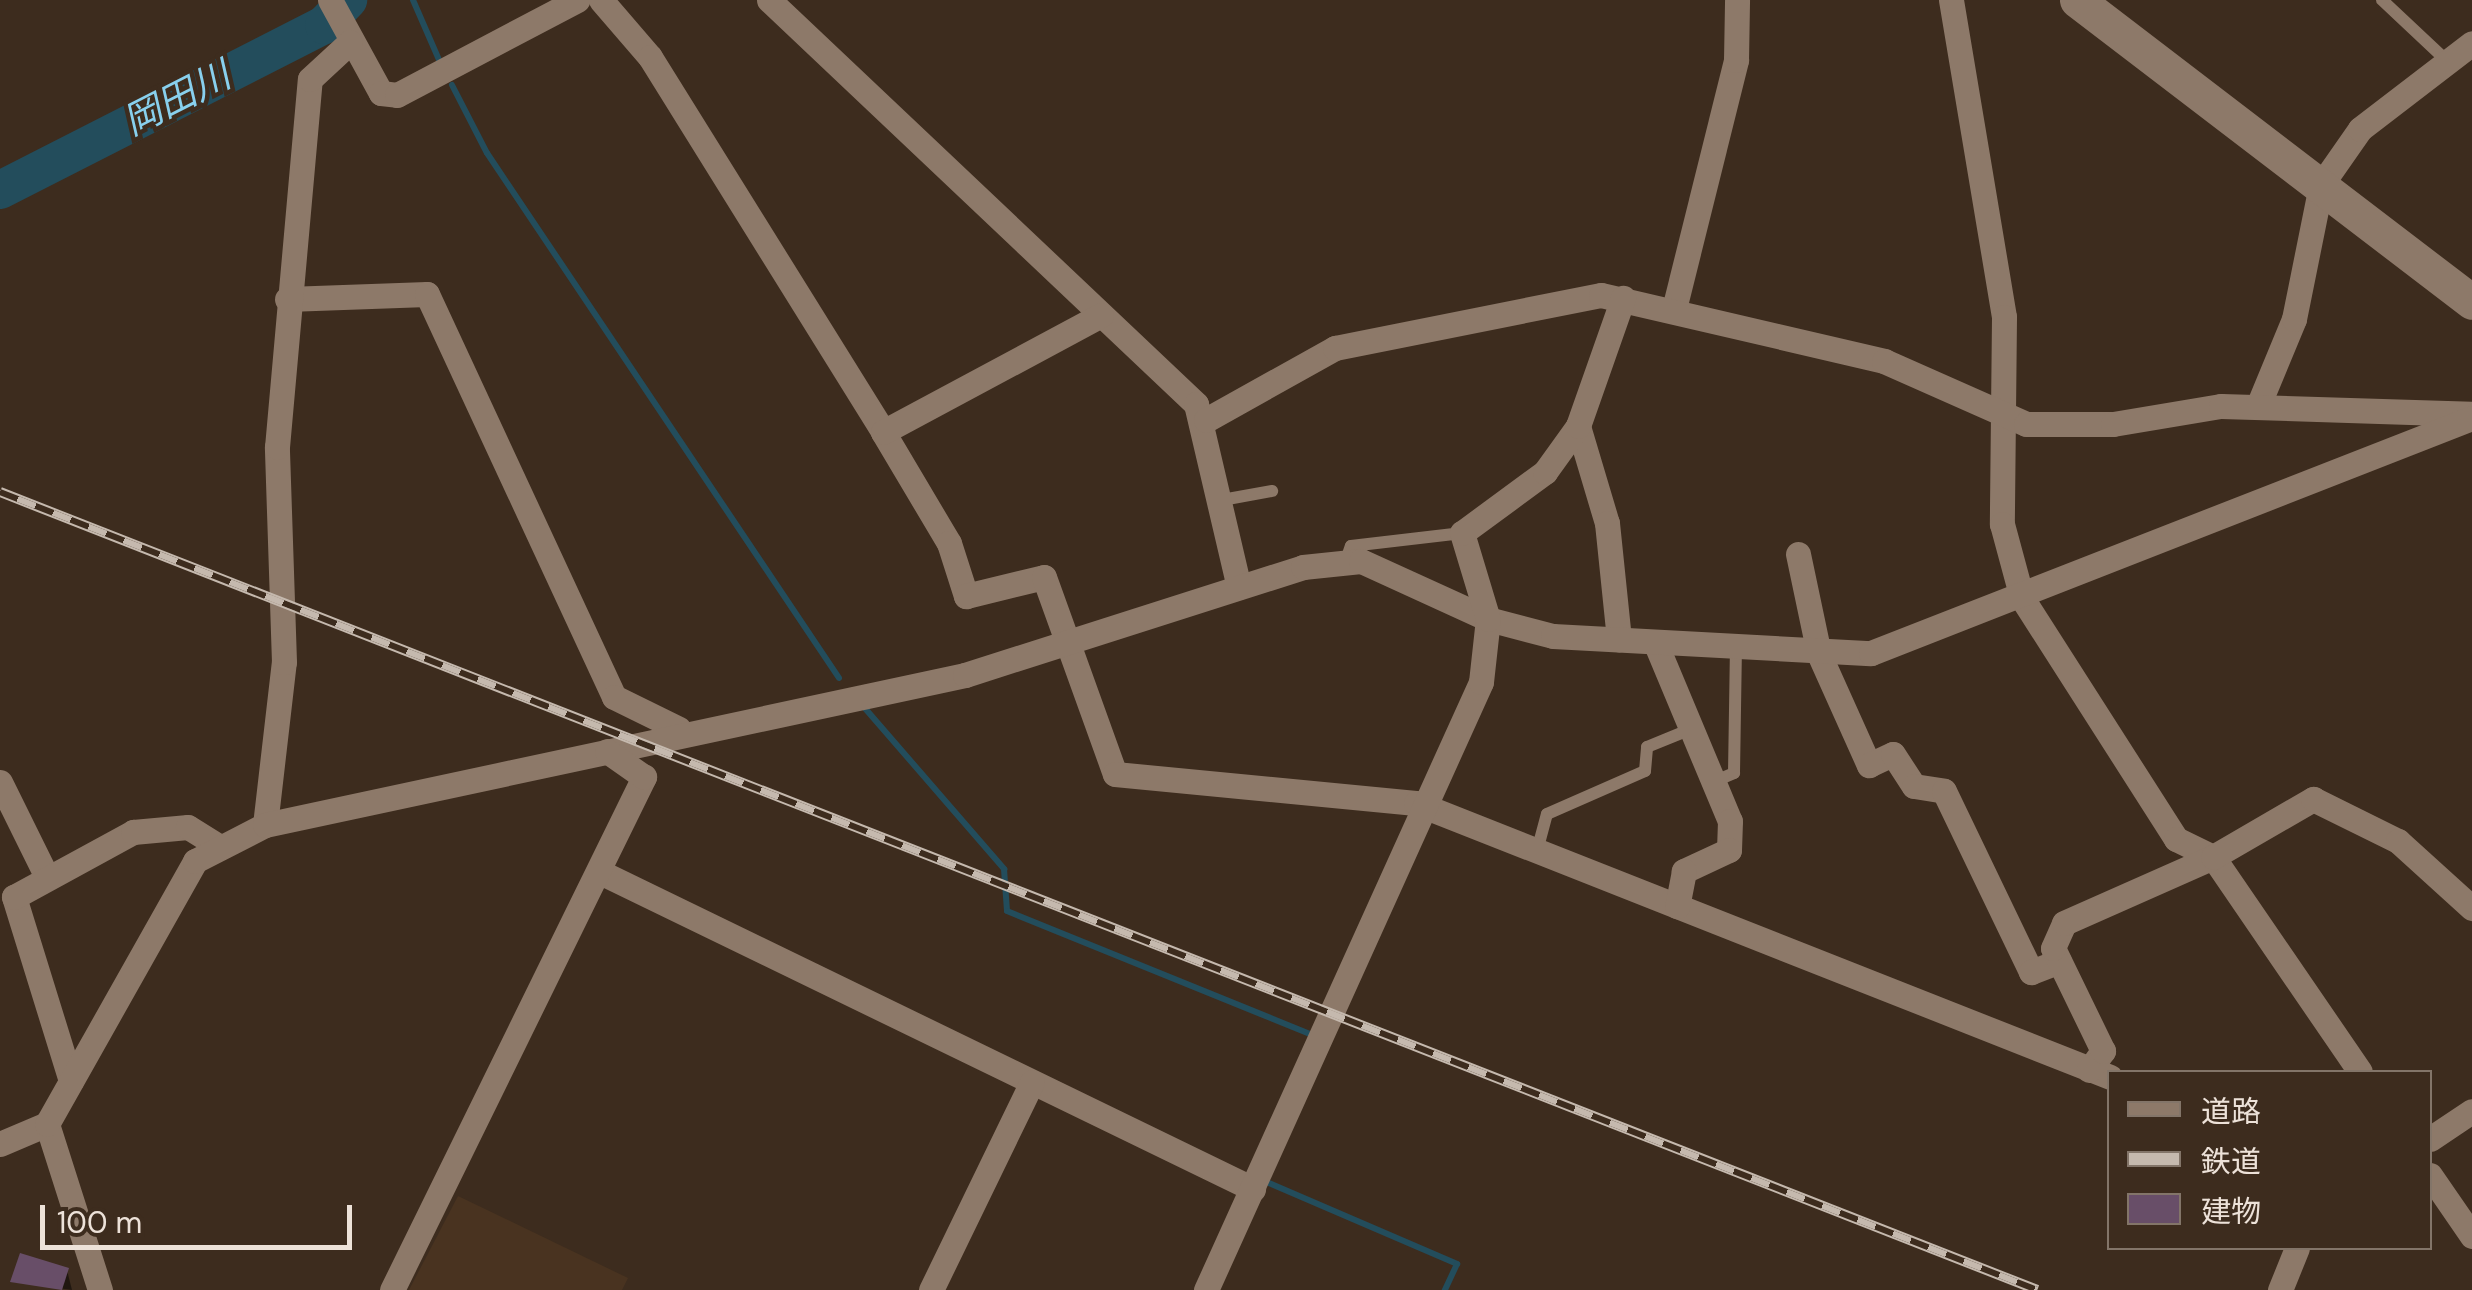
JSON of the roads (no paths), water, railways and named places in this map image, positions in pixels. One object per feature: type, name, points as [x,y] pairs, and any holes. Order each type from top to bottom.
[{"type":"street","points":[[330,0],[381,92],[397,95],[578,0]]},
{"type":"street","points":[[601,0],[650,58],[883,432],[949,542],[966,596],[1044,577],[1065,648],[1115,774],[1427,807],[2099,1073],[2103,1051],[2053,948],[2064,922],[2214,856],[2314,799],[2398,841],[2472,908]]},
{"type":"street","points":[[769,0],[1102,314],[1206,420],[1240,587]]},
{"type":"street","points":[[1674,308],[1736,60],[1737,0]]},
{"type":"street","points":[[1951,0],[2004,318],[2000,410],[2002,524],[2022,598],[2176,839],[2214,856],[2359,1070]]},
{"type":"street","points":[[2077,0],[2472,302]]},
{"type":"street","points":[[264,824],[284,662],[276,534],[287,299],[310,79],[350,42]]},
{"type":"street","points":[[2258,406],[2294,318],[2321,185],[2360,129],[2472,43]]},
{"type":"street","points":[[287,299],[427,294],[614,697],[679,729]]},
{"type":"street","points":[[1206,420],[1334,348],[1623,298],[1884,361],[2000,410],[2059,427],[2258,406],[2472,416]]},
{"type":"street","points":[[1206,1290],[1481,682],[1488,619],[1462,533],[1544,472],[1578,426],[1623,298]]},
{"type":"street","points":[[883,432],[1102,314]]},
{"type":"street","points":[[0,1144],[47,1124],[195,860],[264,824],[606,750],[679,729],[1065,648],[1240,587],[1346,562],[1389,570],[1488,619],[1554,636],[1818,654],[1902,645],[2472,416]]},
{"type":"street","points":[[1578,426],[1607,523],[1619,639]]},
{"type":"street","points":[[1798,554],[1818,654],[1868,765],[1893,754],[1914,786],[1944,791],[2031,972],[2060,961]]},
{"type":"street","points":[[1654,642],[1730,821],[1728,850],[1684,871],[1676,906]]},
{"type":"street","points":[[392,1290],[644,778],[606,750]]},
{"type":"street","points":[[0,782],[46,873]]},
{"type":"street","points":[[71,1080],[14,897],[46,873],[133,832],[188,827],[218,845]]},
{"type":"street","points":[[600,872],[1253,1190]]},
{"type":"street","points":[[931,1290],[1032,1082]]},
{"type":"street","points":[[2432,1138],[2472,1111]]},
{"type":"street","points":[[47,1124],[100,1290]]},
{"type":"street","points":[[2432,1178],[2472,1236]]},
{"type":"street","points":[[2280,1290],[2296,1250]]},
{"type":"lane","points":[[2382,0],[2447,61]]},
{"type":"lane","points":[[1222,500],[1272,490]]},
{"type":"lane","points":[[1346,562],[1351,546],[1462,533]]},
{"type":"lane","points":[[1713,782],[1734,773],[1736,648]]},
{"type":"lane","points":[[1536,851],[1548,814],[1645,771],[1647,747],[1691,728]]},
{"type":"waterway","name":"岡田川","points":[[0,190],[324,25],[348,0]]},
{"type":"waterway","points":[[413,0],[440,62]]},
{"type":"waterway","points":[[452,85],[487,153],[839,678]]},
{"type":"waterway","points":[[863,706],[1004,869],[1007,911],[1312,1035]]},
{"type":"waterway","points":[[1269,1183],[1457,1264],[1445,1290]]},
{"type":"railway","points":[[0,492],[2037,1290]]}]
